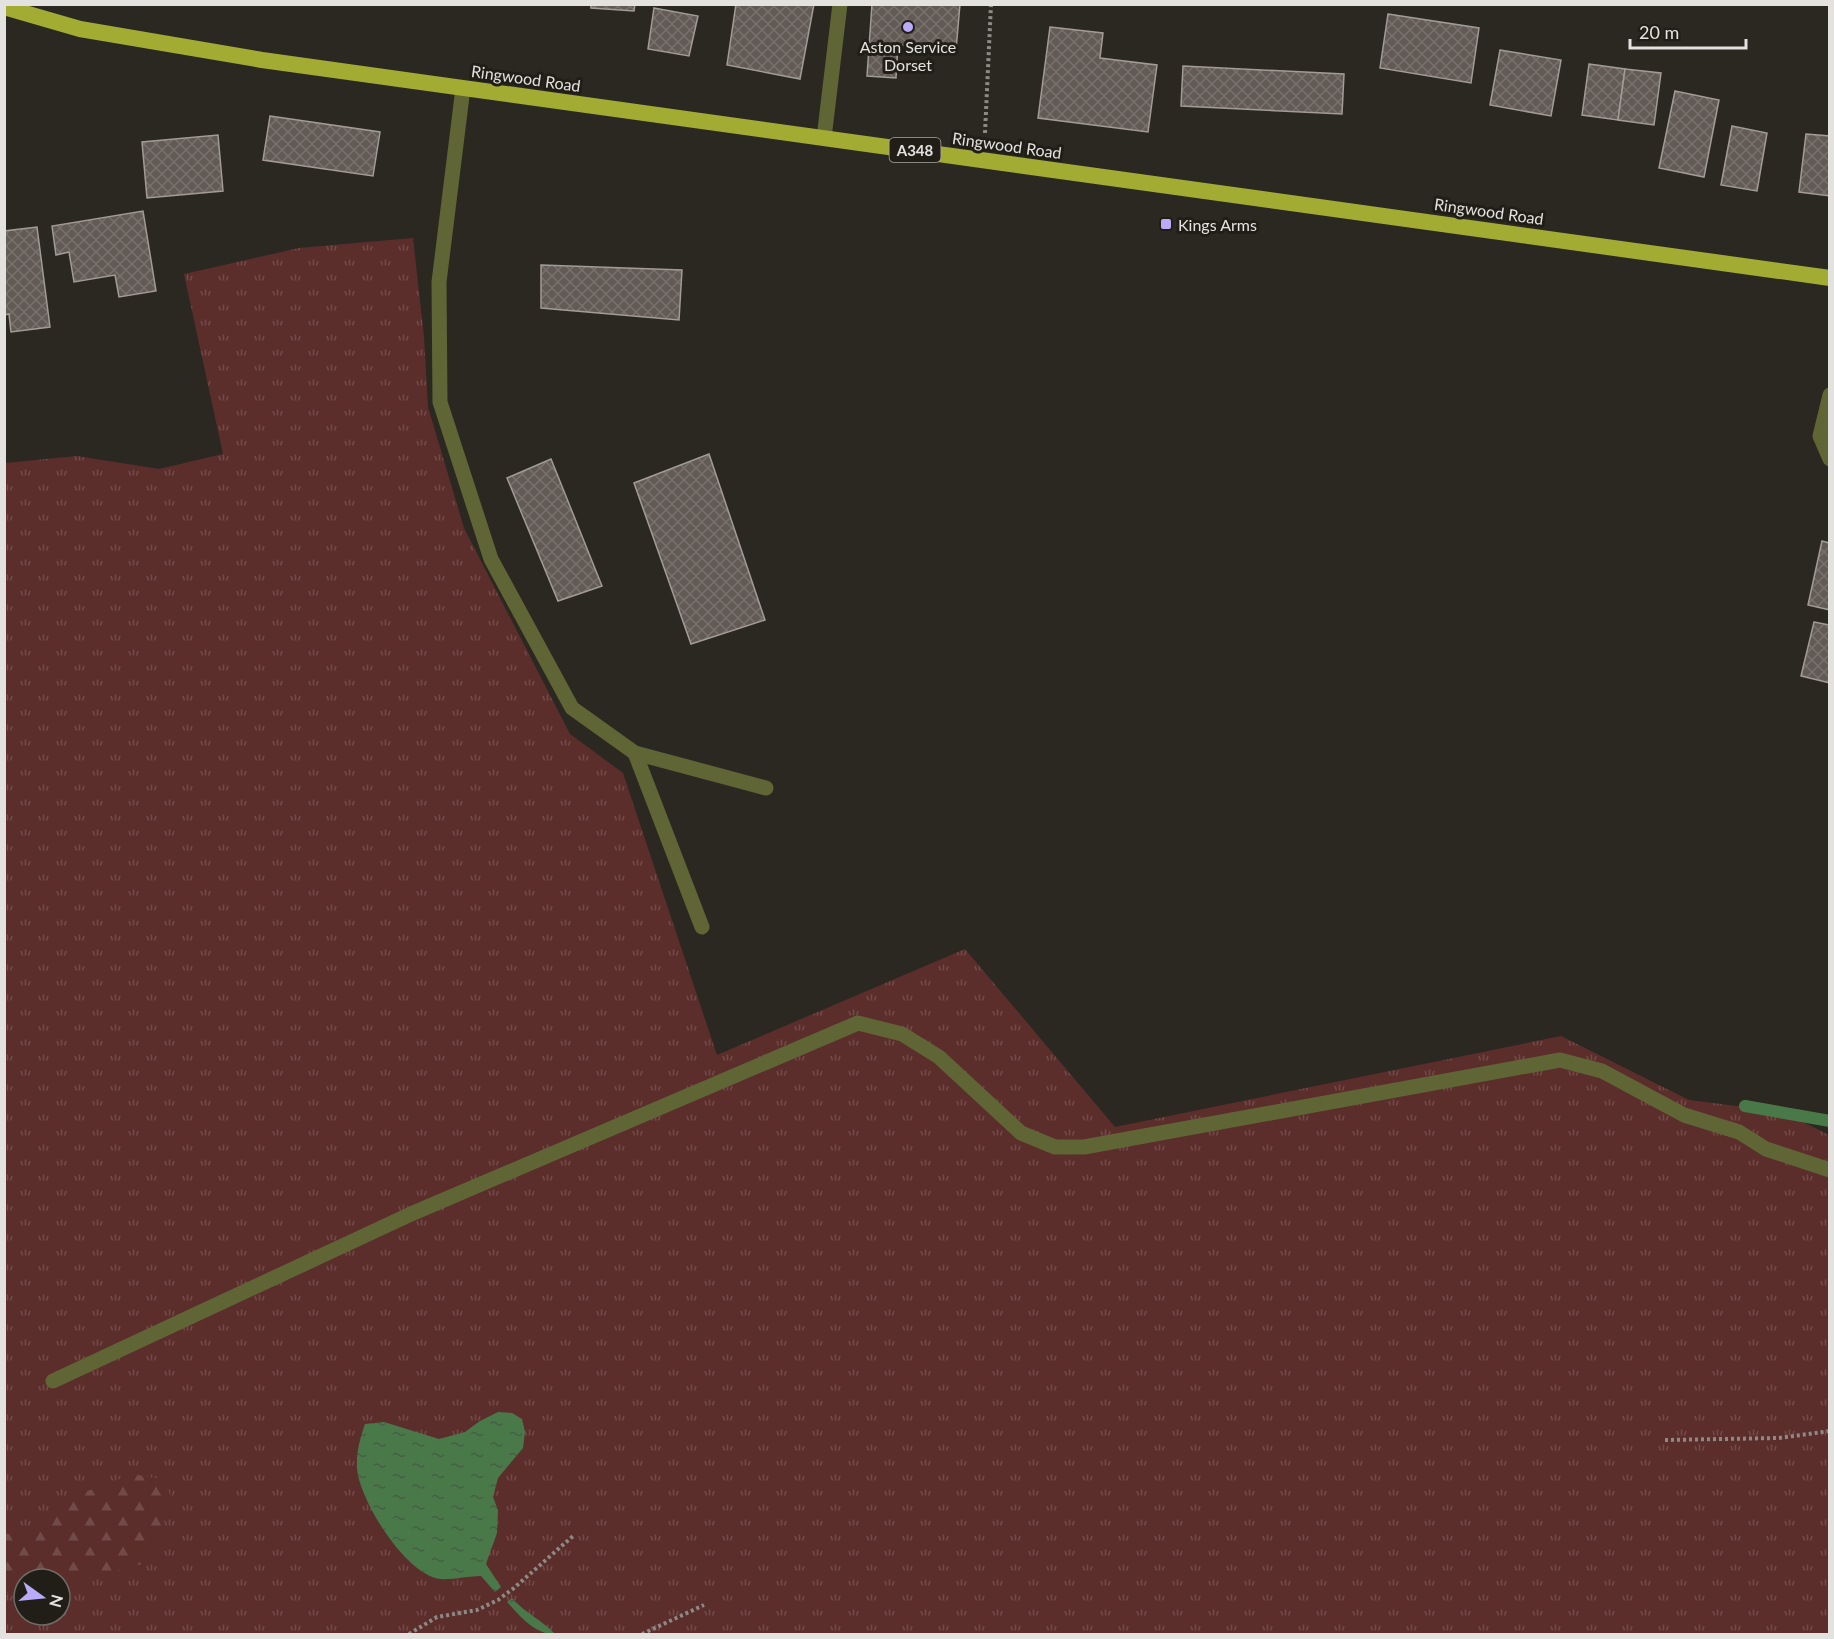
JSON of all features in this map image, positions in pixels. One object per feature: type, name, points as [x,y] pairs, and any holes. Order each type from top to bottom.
[{"type":"highway","name":"Ringwood Road","points":[[4,7],[80,29],[262,60],[1830,278]]},
{"type":"street","points":[[824,138],[840,4]]},
{"type":"street","points":[[463,88],[439,282],[440,402],[491,559],[572,708],[635,753],[766,788]]},
{"type":"street","points":[[1830,395],[1820,436],[1830,459]]},
{"type":"street","points":[[635,753],[702,927]]},
{"type":"street","points":[[53,1381],[411,1214],[858,1023],[902,1034],[939,1058],[1021,1133],[1055,1147],[1084,1147],[1560,1060],[1602,1071],[1684,1115],[1739,1132],[1766,1149],[1830,1170]]},
{"type":"path","points":[[984,160],[991,4]]},
{"type":"path","points":[[1665,1440],[1779,1438],[1830,1431]]},
{"type":"path","points":[[409,1635],[437,1617],[477,1610],[498,1600],[573,1536]]},
{"type":"path","points":[[642,1635],[704,1605]]},
{"type":"green space","points":[[413,238],[424,337],[428,407],[464,528],[570,734],[623,773],[717,1055],[965,949],[1115,1127],[1561,1036],[1689,1100],[1783,1112],[1829,1135],[1829,1634],[5,1634],[5,463],[77,456],[159,469],[223,454],[184,274],[299,248]]},
{"type":"green space","points":[[133,1474],[165,1480],[170,1495],[153,1550],[146,1563],[72,1582],[72,1567],[12,1567],[12,1592],[5,1593],[5,1533],[18,1537],[46,1525],[79,1494]]},
{"type":"water","points":[[498,1412],[512,1413],[522,1419],[525,1432],[523,1448],[498,1478],[493,1497],[498,1510],[497,1533],[486,1564],[501,1587],[495,1592],[481,1576],[440,1579],[427,1574],[413,1564],[386,1534],[375,1517],[360,1483],[357,1463],[365,1424],[384,1422],[439,1439],[465,1432]]},
{"type":"water","points":[[512,1598],[555,1634],[541,1631],[528,1624],[507,1602]]},
{"type":"building","points":[[591,4],[635,4],[634,11],[591,8]]},
{"type":"building","points":[[736,4],[814,4],[800,79],[727,65]]},
{"type":"building","points":[[872,4],[960,4],[956,50],[898,45],[896,78],[867,76]]},
{"type":"building","points":[[654,8],[698,16],[689,56],[648,49]]},
{"type":"building","points":[[1388,14],[1479,28],[1471,83],[1380,68]]},
{"type":"building","points":[[1050,27],[1103,33],[1100,58],[1157,65],[1148,132],[1038,118]]},
{"type":"building","points":[[1500,50],[1561,60],[1551,116],[1490,105]]},
{"type":"building","points":[[1589,64],[1625,69],[1618,120],[1582,115]]},
{"type":"building","points":[[1183,66],[1344,74],[1342,114],[1181,106]]},
{"type":"building","points":[[1625,69],[1661,73],[1654,125],[1618,120]]},
{"type":"building","points":[[1675,91],[1719,100],[1704,177],[1659,168]]},
{"type":"building","points":[[270,116],[380,132],[373,176],[263,160]]},
{"type":"building","points":[[1732,126],[1767,133],[1757,191],[1721,185]]},
{"type":"building","points":[[1806,134],[1830,136],[1830,196],[1799,192]]},
{"type":"building","points":[[218,135],[223,191],[147,198],[142,142]]},
{"type":"building","points":[[143,211],[156,291],[119,297],[115,275],[74,282],[69,252],[56,255],[52,226]]},
{"type":"building","points":[[37,227],[50,327],[11,332],[9,314],[4,315],[4,231]]},
{"type":"building","points":[[541,265],[682,270],[679,320],[541,308]]},
{"type":"building","points":[[709,454],[765,620],[691,644],[634,483]]},
{"type":"building","points":[[551,459],[602,586],[558,601],[507,478]]},
{"type":"building","points":[[1822,541],[1830,543],[1830,610],[1808,605]]},
{"type":"building","points":[[1814,622],[1830,625],[1830,683],[1801,676]]},
{"type":"waterway","points":[[1745,1106],[1830,1121]]},
{"type":"place","name":"Aston Service Dorset","points":[[908,27]]},
{"type":"place","name":"Kings Arms","points":[[1166,224]]}]
